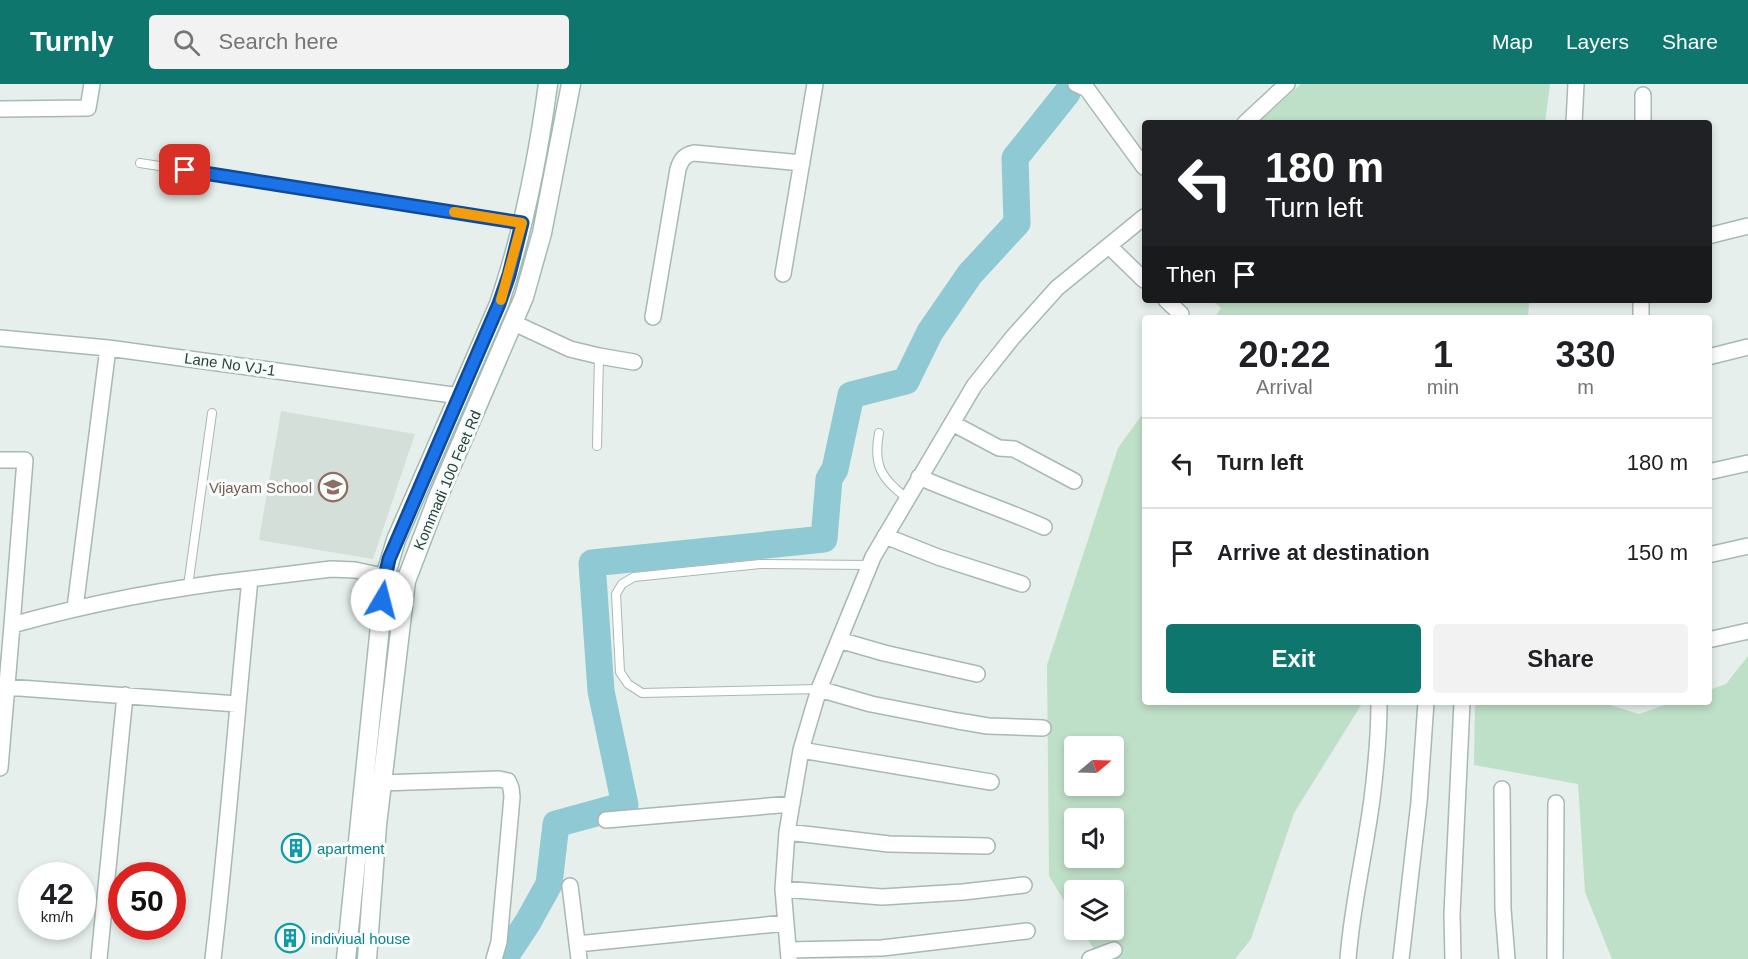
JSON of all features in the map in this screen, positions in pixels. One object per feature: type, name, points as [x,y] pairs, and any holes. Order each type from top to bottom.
[{"type":"main road","name":"Kommadi 100 Feet Rd","points":[[346,959],[385,577],[400,532],[460,396],[509,275],[522,223],[548,84]]},
{"type":"main road","name":"Kommadi 100 Feet Rd","points":[[367,959],[381,783],[406,581],[438,497],[514,323],[534,267],[571,84]]},
{"type":"street","points":[[0,109],[88,108],[92,84]]},
{"type":"street","points":[[783,274],[815,84]]},
{"type":"street","points":[[1076,84],[1087,89],[1142,164]]},
{"type":"street","points":[[1248,120],[1287,84]]},
{"type":"street","points":[[1574,120],[1576,84]]},
{"type":"street","points":[[1643,94],[1643,120]]},
{"type":"street","points":[[653,317],[681,161],[686,155],[694,153],[802,163]]},
{"type":"street","points":[[1027,931],[882,948],[788,954],[783,889],[787,832],[801,750],[819,689],[870,565],[919,477],[974,386],[1021,328],[1057,288],[1142,219]]},
{"type":"street","points":[[1712,235],[1748,226]]},
{"type":"street","points":[[1109,246],[1142,278]]},
{"type":"street","points":[[1169,303],[1181,314]]},
{"type":"street","points":[[514,323],[570,349],[634,362]]},
{"type":"street","name":"Lane No VJ-1","points":[[0,338],[108,348],[460,396]]},
{"type":"street","points":[[1712,356],[1748,347]]},
{"type":"street","points":[[75,608],[108,348]]},
{"type":"street","points":[[952,423],[999,448],[1014,449],[1074,481]]},
{"type":"street","points":[[0,460],[25,460],[0,768]]},
{"type":"street","points":[[1712,471],[1748,462]]},
{"type":"street","points":[[919,477],[999,507],[1044,527]]},
{"type":"street","points":[[885,536],[938,557],[1022,585]]},
{"type":"street","points":[[1712,554],[1748,546]]},
{"type":"street","points":[[12,625],[75,608],[188,586],[331,569],[355,570],[406,581]]},
{"type":"street","points":[[213,959],[225,860],[237,704],[250,579]]},
{"type":"street","points":[[1712,639],[1748,631]]},
{"type":"street","points":[[839,640],[884,653],[977,674]]},
{"type":"street","points":[[6,687],[237,704]]},
{"type":"street","points":[[819,689],[871,704],[958,721],[988,726],[1043,728]]},
{"type":"street","points":[[99,959],[125,695]]},
{"type":"street","points":[[1348,959],[1353,907],[1372,800],[1379,705]]},
{"type":"street","points":[[1401,959],[1420,792],[1426,705]]},
{"type":"street","points":[[1453,959],[1452,914],[1462,705]]},
{"type":"street","points":[[801,750],[991,782]]},
{"type":"street","points":[[381,783],[499,779],[508,781],[512,796],[499,942],[494,959]]},
{"type":"street","points":[[1502,789],[1503,909],[1507,959]]},
{"type":"street","points":[[1555,959],[1557,802]]},
{"type":"street","points":[[606,820],[792,804]]},
{"type":"street","points":[[787,832],[889,844],[987,846]]},
{"type":"street","points":[[783,889],[882,897],[941,894],[1024,885]]},
{"type":"street","points":[[570,886],[578,951],[786,923]]},
{"type":"street","points":[[1090,959],[1114,950]]},
{"type":"lane","points":[[140,163],[522,223]]},
{"type":"lane","points":[[597,446],[599,356]]},
{"type":"lane","points":[[188,586],[212,413]]},
{"type":"lane","points":[[879,433],[876,450],[881,472],[893,488],[907,498]]},
{"type":"lane","points":[[819,689],[642,693],[628,684],[620,672],[616,594],[622,584],[634,577],[760,564],[870,565]]},
{"type":"shaded area","name":"Vijayam School","points":[[281,411],[415,434],[373,559],[259,540]]},
{"type":"green space","points":[[1301,84],[1550,84],[1545,120],[1261,120]]},
{"type":"green space","points":[[1215,303],[1529,303],[1528,315],[1216,315],[1221,308]]},
{"type":"green space","points":[[1142,415],[1142,705],[1361,705],[1294,813],[1251,939],[1235,959],[1100,959],[1088,940],[1124,940],[1124,880],[1064,880],[1064,901],[1049,876],[1047,665],[1118,448]]},
{"type":"green space","points":[[1748,656],[1748,959],[1612,959],[1585,892],[1578,784],[1474,765],[1475,705],[1610,705],[1639,714],[1664,705],[1712,705],[1712,689],[1726,684]]},
{"type":"waterway","points":[[505,957],[549,884],[556,824],[625,805],[601,691],[592,563],[824,539],[829,479],[835,469],[851,395],[906,381],[930,332],[970,274],[1017,223],[1015,158],[1067,93]]},
{"type":"slow traffic","points":[[454,212],[522,223],[501,300]]},
{"type":"place","name":"Vijayam School","points":[[333,487]]},
{"type":"place","name":"apartment","points":[[296,848]]},
{"type":"place","name":"indiviual house","points":[[290,938]]},
{"type":"route","points":[[185,170],[522,223],[499,304],[389,559],[382,600]]}]
